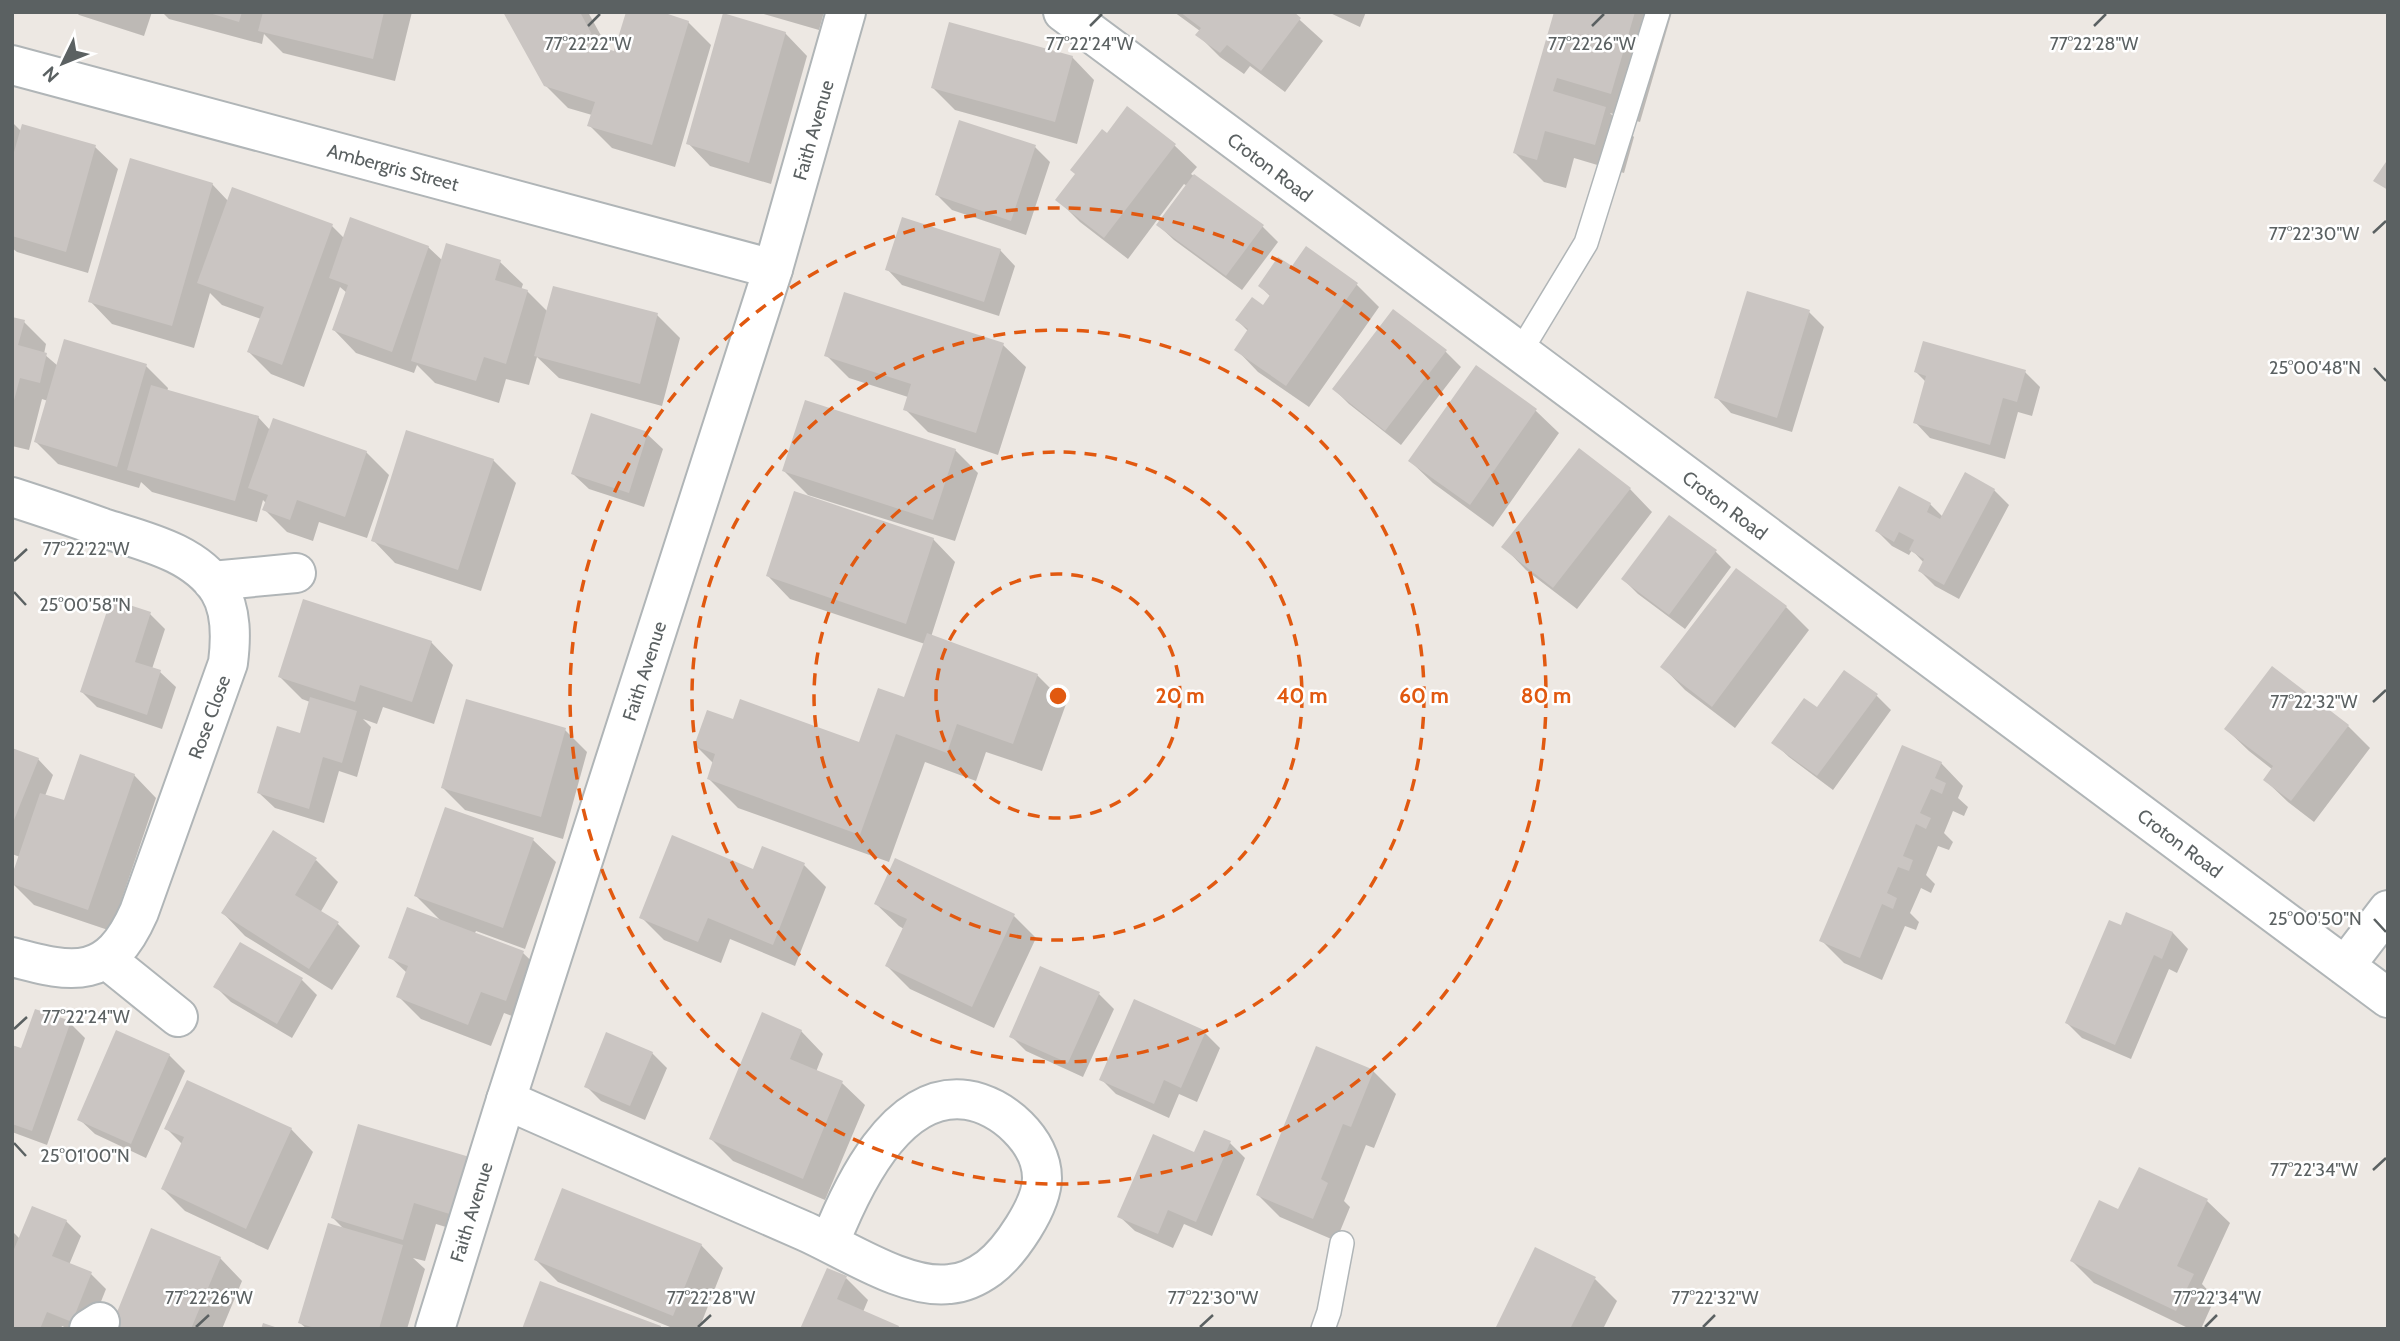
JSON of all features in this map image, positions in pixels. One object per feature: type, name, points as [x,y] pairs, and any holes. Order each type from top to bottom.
[{"type":"street","name":"Faith Avenue","points":[[435,1329],[773,269],[846,12]]},
{"type":"street","name":"Croton Road","points":[[1063,12],[2388,998]]},
{"type":"street","name":"Ambergris Street","points":[[12,65],[773,269]]},
{"type":"street","name":"Rose Close","points":[[12,497],[162,548],[188,561],[220,591],[228,618],[228,663],[139,912],[125,938],[106,958]]},
{"type":"street","points":[[212,581],[296,573]]},
{"type":"street","points":[[2345,966],[2388,910]]},
{"type":"street","points":[[12,957],[71,969],[94,965],[106,958],[178,1017]]},
{"type":"street","points":[[506,1100],[913,1281],[951,1284],[971,1278],[990,1267],[1020,1232],[1035,1206],[1042,1180],[1038,1156],[1023,1134],[1002,1113],[979,1102],[956,1099],[931,1104],[908,1116],[865,1168],[830,1242]]},
{"type":"lane","points":[[1520,352],[1586,243],[1658,12]]},
{"type":"lane","points":[[1323,1329],[1329,1312],[1342,1243]]},
{"type":"building","points":[[206,12],[242,12],[239,22]]},
{"type":"building","points":[[263,12],[384,12],[373,59],[258,31]]},
{"type":"building","points":[[503,12],[580,12],[598,46],[614,51],[626,12],[662,12],[689,21],[652,145],[587,126],[595,102],[544,86]]},
{"type":"building","points":[[1180,12],[1294,12],[1301,18],[1261,71],[1227,45],[1220,53],[1195,35],[1201,28]]},
{"type":"building","points":[[1554,12],[1635,12],[1611,94],[1557,78],[1553,91],[1606,107],[1595,145],[1545,131],[1537,160],[1513,153]]},
{"type":"building","points":[[723,13],[786,32],[749,163],[686,144]]},
{"type":"building","points":[[949,22],[1073,56],[1055,122],[931,88]]},
{"type":"building","points":[[1127,106],[1176,144],[1104,238],[1055,200],[1075,174],[1070,170],[1102,129],[1107,133]]},
{"type":"building","points":[[959,120],[1036,145],[1011,221],[935,195]]},
{"type":"building","points":[[22,124],[96,145],[66,252],[12,236],[12,159]]},
{"type":"building","points":[[130,158],[213,183],[172,326],[88,302]]},
{"type":"building","points":[[2388,159],[2388,190],[2373,181]]},
{"type":"building","points":[[1194,174],[1264,225],[1226,276],[1156,225]]},
{"type":"building","points":[[232,187],[333,224],[282,365],[247,352],[264,307],[197,283]]},
{"type":"building","points":[[350,217],[429,246],[392,352],[332,330],[348,285],[329,278]]},
{"type":"building","points":[[902,217],[1001,249],[984,302],[885,270]]},
{"type":"building","points":[[446,243],[501,260],[495,280],[528,290],[506,364],[484,357],[476,381],[411,361]]},
{"type":"building","points":[[1306,246],[1358,283],[1286,386],[1234,350],[1248,329],[1235,320],[1252,297],[1263,305],[1270,295],[1258,286],[1278,257],[1292,266]]},
{"type":"building","points":[[553,286],[658,313],[640,384],[534,356]]},
{"type":"building","points":[[1747,291],[1810,310],[1777,418],[1714,398]]},
{"type":"building","points":[[844,292],[1004,343],[976,433],[903,410],[911,384],[824,356]]},
{"type":"building","points":[[1393,309],[1447,350],[1385,431],[1332,389]]},
{"type":"building","points":[[12,317],[25,320],[18,345],[47,353],[40,383],[20,378],[13,404]]},
{"type":"building","points":[[64,339],[147,364],[117,467],[34,442]]},
{"type":"building","points":[[1923,341],[2026,370],[2017,402],[2003,398],[1990,445],[1913,423],[1926,376],[1914,372]]},
{"type":"building","points":[[1476,365],[1537,409],[1470,505],[1408,461]]},
{"type":"building","points":[[151,385],[259,416],[235,501],[127,470]]},
{"type":"building","points":[[805,400],[956,449],[933,520],[782,471]]},
{"type":"building","points":[[591,413],[648,432],[629,493],[571,474]]},
{"type":"building","points":[[273,418],[367,451],[345,517],[297,500],[290,520],[262,510],[268,495],[248,488]]},
{"type":"building","points":[[406,430],[494,459],[458,570],[371,541]]},
{"type":"building","points":[[1579,448],[1631,488],[1553,588],[1501,547]]},
{"type":"building","points":[[1965,472],[1995,489],[1944,585],[1918,571],[1924,559],[1909,550],[1914,540],[1899,532],[1894,542],[1875,531],[1899,486],[1931,503],[1927,512],[1940,519]]},
{"type":"building","points":[[794,491],[934,538],[906,624],[766,576]]},
{"type":"building","points":[[1669,515],[1717,550],[1669,615],[1621,579]]},
{"type":"building","points":[[1736,568],[1787,606],[1712,707],[1660,667]]},
{"type":"building","points":[[111,599],[151,612],[135,662],[161,670],[147,715],[80,692]]},
{"type":"building","points":[[303,599],[432,641],[412,702],[360,685],[355,702],[278,677]]},
{"type":"building","points":[[927,633],[1038,674],[1013,744],[957,724],[947,753],[896,734],[860,835],[707,779],[715,754],[694,746],[707,710],[733,719],[740,699],[859,742],[878,688],[904,697]]},
{"type":"building","points":[[2272,666],[2349,725],[2291,801],[2263,780],[2273,766],[2224,729]]},
{"type":"building","points":[[1844,670],[1878,694],[1817,776],[1771,743],[1804,698],[1817,707]]},
{"type":"building","points":[[310,697],[357,711],[342,763],[323,757],[309,809],[257,793],[277,726],[300,733]]},
{"type":"building","points":[[466,699],[566,728],[541,817],[441,788]]},
{"type":"building","points":[[1902,745],[1942,762],[1935,778],[1946,783],[1942,794],[1931,789],[1920,813],[1931,818],[1926,829],[1916,824],[1903,856],[1913,860],[1909,871],[1898,867],[1887,893],[1897,898],[1893,909],[1882,904],[1860,958],[1819,941]]},
{"type":"building","points":[[12,748],[39,758],[12,825]]},
{"type":"building","points":[[80,754],[135,774],[88,910],[12,884],[12,875],[40,793],[64,800]]},
{"type":"building","points":[[445,807],[534,838],[503,928],[414,896]]},
{"type":"building","points":[[273,830],[317,858],[295,895],[339,922],[309,969],[221,913]]},
{"type":"building","points":[[672,835],[753,869],[762,846],[805,863],[773,945],[708,918],[698,942],[639,918]]},
{"type":"building","points":[[895,858],[1015,914],[972,1007],[885,966],[907,919],[874,904]]},
{"type":"building","points":[[407,907],[524,951],[506,1001],[481,992],[468,1025],[396,997],[408,966],[388,958]]},
{"type":"building","points":[[2126,912],[2173,932],[2162,959],[2154,955],[2115,1045],[2065,1023],[2109,920],[2121,925]]},
{"type":"building","points":[[240,942],[303,978],[277,1024],[213,987]]},
{"type":"building","points":[[1040,966],[1100,992],[1068,1063],[1009,1037]]},
{"type":"building","points":[[1134,999],[1206,1031],[1181,1088],[1164,1080],[1154,1104],[1099,1080]]},
{"type":"building","points":[[35,1009],[71,1021],[32,1131],[12,1124],[12,1045],[21,1048]]},
{"type":"building","points":[[762,1012],[802,1030],[790,1059],[843,1081],[803,1179],[709,1139]]},
{"type":"building","points":[[116,1030],[170,1054],[131,1144],[77,1120]]},
{"type":"building","points":[[606,1032],[653,1052],[630,1106],[584,1087]]},
{"type":"building","points":[[1316,1046],[1374,1070],[1351,1127],[1343,1124],[1321,1179],[1328,1183],[1313,1219],[1256,1195]]},
{"type":"building","points":[[187,1080],[292,1128],[246,1229],[161,1189],[184,1137],[164,1129]]},
{"type":"building","points":[[358,1124],[473,1158],[456,1216],[414,1203],[403,1240],[331,1218]]},
{"type":"building","points":[[1204,1130],[1231,1141],[1196,1222],[1168,1210],[1158,1234],[1117,1217],[1153,1134],[1194,1152]]},
{"type":"building","points":[[2139,1167],[2208,1199],[2177,1266],[2194,1274],[2176,1311],[2070,1261],[2099,1200],[2118,1209]]},
{"type":"building","points":[[562,1188],[702,1244],[673,1316],[534,1260]]},
{"type":"building","points":[[32,1206],[67,1220],[52,1256],[92,1272],[72,1322],[47,1312],[40,1329],[12,1329],[12,1254]]},
{"type":"building","points":[[328,1223],[403,1245],[379,1329],[318,1329],[298,1323]]},
{"type":"building","points":[[151,1228],[221,1257],[191,1329],[111,1327]]},
{"type":"building","points":[[1535,1247],[1596,1277],[1570,1329],[1495,1329]]},
{"type":"building","points":[[827,1268],[847,1276],[837,1299],[899,1326],[898,1329],[800,1329]]},
{"type":"building","points":[[540,1281],[661,1326],[660,1329],[522,1329]]},
{"type":"building","points":[[263,1323],[278,1328],[278,1329],[261,1329]]}]
